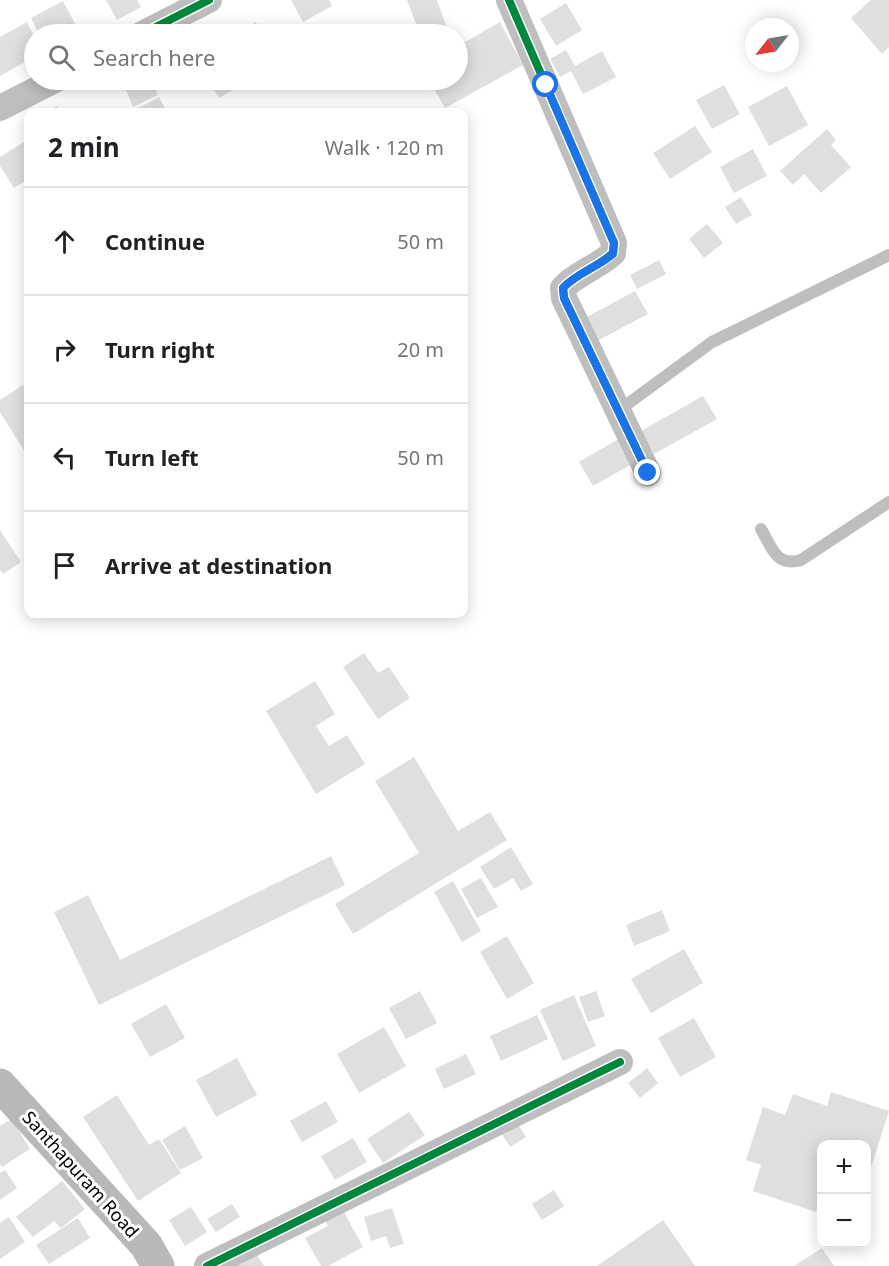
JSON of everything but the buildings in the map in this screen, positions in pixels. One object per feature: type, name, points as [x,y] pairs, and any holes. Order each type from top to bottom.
[{"type":"main road","name":"Santhapuram Road","points":[[0,1085],[146,1245],[158,1266]]},
{"type":"street","points":[[162,24],[209,0]]},
{"type":"street","points":[[509,0],[614,243],[613,254],[604,262],[570,281],[563,288],[564,298],[648,473]]},
{"type":"street","points":[[0,108],[35,90]]},
{"type":"street","points":[[207,1266],[620,1062]]},
{"type":"lane","points":[[618,411],[712,342],[889,255]]},
{"type":"lane","points":[[761,530],[780,560],[789,563],[801,560],[889,502]]},
{"type":"cycle path","points":[[162,24],[209,0]]},
{"type":"cycle path","points":[[509,0],[614,243],[613,253],[563,288],[564,298],[648,473]]},
{"type":"cycle path","points":[[207,1266],[620,1062]]},
{"type":"route","points":[[546,85],[614,243],[613,254],[604,262],[570,281],[563,288],[564,298],[648,473]]}]
